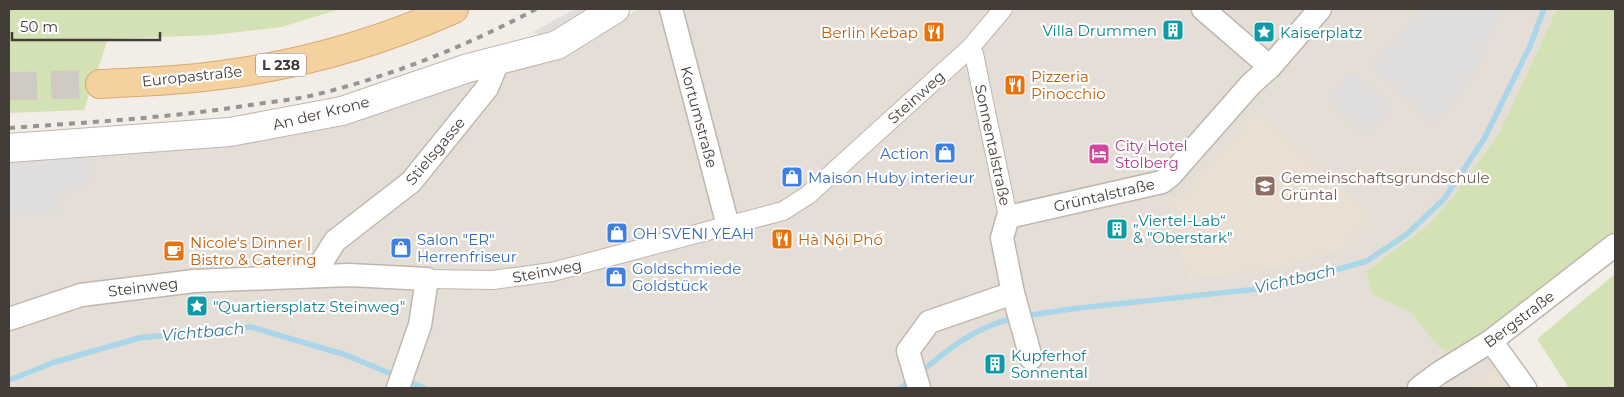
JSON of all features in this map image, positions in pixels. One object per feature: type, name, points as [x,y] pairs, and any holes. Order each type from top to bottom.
[{"type":"main road","name":"Europastraße","points":[[100,84],[213,76],[282,65],[346,49],[454,9]]},
{"type":"street","name":"An der Krone","points":[[9,148],[163,139],[230,132],[287,123],[342,111],[499,59],[557,45],[616,9]]},
{"type":"street","name":"Kortumstraße","points":[[671,9],[728,226]]},
{"type":"street","name":"Steinweg","points":[[9,319],[69,298],[132,288],[226,279],[319,276],[493,280],[552,272],[783,211],[808,195],[970,48],[1003,9]]},
{"type":"street","points":[[1203,9],[1270,67],[1320,9]]},
{"type":"street","name":"Sonnentalstraße","points":[[970,48],[974,54],[1008,217],[1002,238],[1014,298],[1031,358]]},
{"type":"street","name":"Stielsgasse","points":[[319,276],[320,265],[335,241],[386,204],[417,176],[487,88],[499,59]]},
{"type":"street","name":"Grüntalstraße","points":[[1008,217],[1162,182],[1170,176],[1251,84],[1270,67]]},
{"type":"street","name":"Bergstraße","points":[[1419,388],[1439,373],[1492,341],[1615,245]]},
{"type":"street","points":[[398,388],[420,325],[426,279]]},
{"type":"street","points":[[919,388],[908,351],[929,322],[1014,298]]},
{"type":"street","points":[[1492,341],[1525,388]]},
{"type":"shaded area","points":[[575,9],[596,9],[547,37],[533,32]]},
{"type":"shaded area","points":[[638,9],[1557,9],[1500,131],[1466,180],[1430,224],[1366,271],[1372,294],[1411,313],[1437,345],[1452,354],[1496,359],[1515,388],[9,388],[9,155],[231,146],[287,136],[436,89],[558,56]]},
{"type":"shaded area","points":[[1420,9],[1499,9],[1480,65],[1436,126],[1371,67]]},
{"type":"shaded area","points":[[1350,72],[1392,106],[1366,135],[1327,99]]},
{"type":"shaded area","name":"Gemeinschaftsgrundschule Grüntal","points":[[1256,111],[1372,215],[1344,248],[1276,268],[1189,279],[1180,252],[1169,200],[1182,197]]},
{"type":"shaded area","points":[[91,155],[91,179],[85,187],[76,192],[58,194],[58,213],[9,215],[9,158]]},
{"type":"shaded area","points":[[1494,368],[1508,388],[1465,388]]},
{"type":"green space","points":[[9,9],[340,9],[282,27],[212,35],[108,39],[84,110],[9,113]]},
{"type":"green space","points":[[1557,9],[1615,9],[1615,237],[1451,354],[1437,345],[1411,313],[1372,294],[1366,271],[1430,224],[1466,180],[1500,131]]},
{"type":"green space","points":[[1615,274],[1615,388],[1569,388],[1537,339]]},
{"type":"waterway","name":"Vichtbach","points":[[1024,316],[1079,308],[1276,287],[1367,261],[1407,234],[1444,199],[1484,139],[1530,46],[1544,9]]},
{"type":"waterway","name":"Vichtbach","points":[[920,373],[942,355],[976,332],[988,326],[1015,318]]},
{"type":"waterway","name":"Vichtbach","points":[[9,380],[55,362],[139,338],[251,327],[346,355],[396,376]]},
{"type":"waterway","name":"Vichtbach","points":[[901,388],[911,380]]},
{"type":"waterway","name":"Vichtbach","points":[[407,381],[424,388]]},
{"type":"tunnel","points":[[9,86],[100,84]]},
{"type":"railway","points":[[9,128],[190,113],[310,96],[369,80],[426,60],[482,36],[536,9]]},
{"type":"place","name":"Villa Drummen","points":[[1173,30]]},
{"type":"place","name":"Berlin Kebap","points":[[934,32]]},
{"type":"place","name":"Kaiserplatz","points":[[1264,32]]},
{"type":"place","name":"Pizzeria Pinocchio","points":[[1015,85]]},
{"type":"place","name":"Action","points":[[945,153]]},
{"type":"place","name":"City Hotel Stolberg","points":[[1099,154]]},
{"type":"place","name":"Maison Huby interieur","points":[[792,177]]},
{"type":"place","name":"Gemeinschaftsgrundschule Grüntal","points":[[1265,186]]},
{"type":"place","name":"„Viertel-Lab“ & \"Oberstark\"","points":[[1117,229]]},
{"type":"place","name":"OH SVENI YEAH","points":[[617,233]]},
{"type":"place","name":"Hà Nội Phố","points":[[782,239]]},
{"type":"place","name":"Salon \"ER\" Herrenfriseur","points":[[401,248]]},
{"type":"place","name":"Nicole's Dinner | Bistro & Catering","points":[[174,251]]},
{"type":"place","name":"Goldschmiede Goldstück","points":[[616,277]]},
{"type":"place","name":"\"Quartiersplatz Steinweg\"","points":[[197,306]]},
{"type":"place","name":"Kupferhof Sonnental","points":[[995,364]]}]
